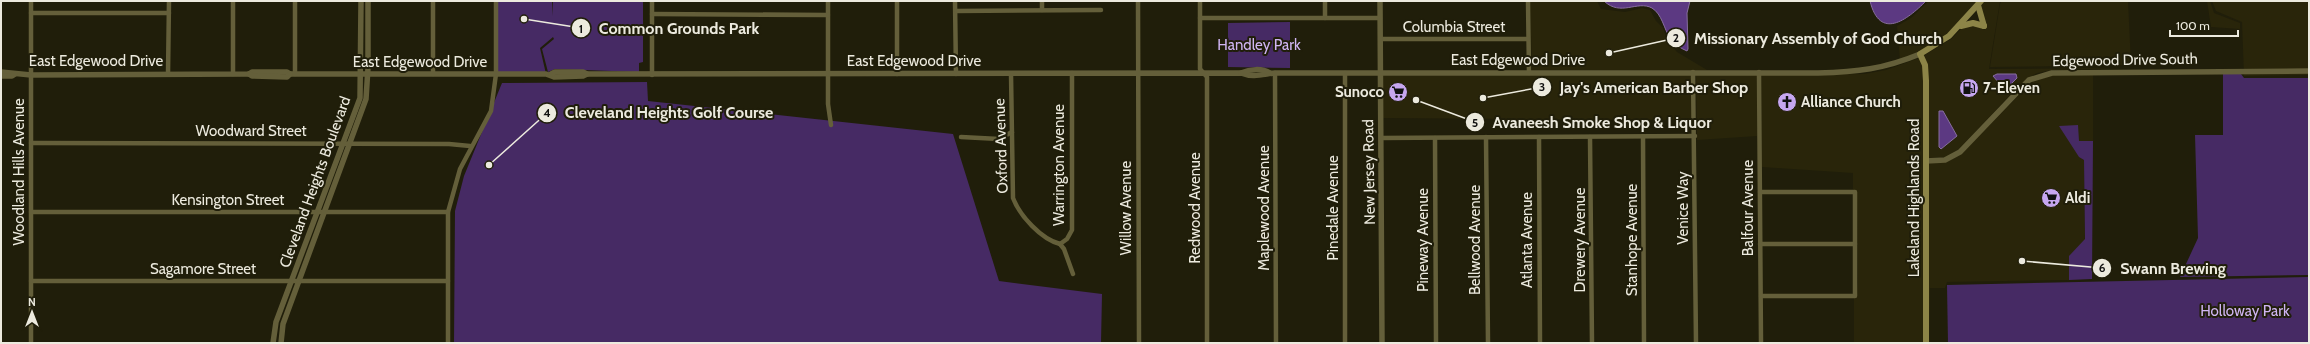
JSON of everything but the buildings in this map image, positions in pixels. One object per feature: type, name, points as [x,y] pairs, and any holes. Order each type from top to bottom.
[{"type":"main road","points":[[1960,27],[1973,22],[1984,26],[1980,3]]},
{"type":"main road","name":"East Edgewood Drive","points":[[1920,54],[1949,36],[1960,27],[1980,3]]},
{"type":"main road","name":"Lakeland Highlands Road","points":[[1920,54],[1925,65],[1926,76],[1926,343]]},
{"type":"street","name":"Woodland Hills Avenue","points":[[31,1],[31,343]]},
{"type":"street","points":[[168,74],[169,1]]},
{"type":"street","points":[[233,1],[233,74]]},
{"type":"street","points":[[293,74],[295,1]]},
{"type":"street","name":"Cleveland Heights Boulevard","points":[[273,343],[276,322],[360,98],[361,1]]},
{"type":"street","name":"Cleveland Heights Boulevard","points":[[281,343],[283,324],[366,99],[368,75],[368,1]]},
{"type":"street","points":[[433,1],[433,74]]},
{"type":"street","points":[[448,343],[448,212],[453,188],[470,146],[491,111],[496,74],[496,1]]},
{"type":"street","points":[[652,1],[652,74]]},
{"type":"street","points":[[828,1],[830,125]]},
{"type":"street","points":[[897,1],[897,74]]},
{"type":"street","points":[[955,1],[956,74]]},
{"type":"street","points":[[1042,1],[1042,10]]},
{"type":"street","name":"Willow Avenue","points":[[1138,1],[1139,343]]},
{"type":"street","name":"Redwood Avenue","points":[[1200,1],[1200,69],[1207,77],[1207,343]]},
{"type":"street","points":[[1325,1],[1325,18]]},
{"type":"street","name":"New Jersey Road","points":[[1380,1],[1382,343]]},
{"type":"street","points":[[1528,1],[1529,73]]},
{"type":"street","points":[[956,11],[1101,10]]},
{"type":"street","points":[[31,13],[169,13]]},
{"type":"street","points":[[652,14],[828,15]]},
{"type":"street","points":[[1200,18],[1380,18]]},
{"type":"street","name":"Columbia Street","points":[[1381,39],[1528,39]]},
{"type":"street","name":"East Edgewood Drive","points":[[1,72],[31,75],[249,74],[252,72],[287,72],[293,74],[368,75],[551,74],[554,72],[583,72],[587,74],[828,75],[1072,73],[1204,74],[1242,73],[1248,70],[1265,70],[1273,73],[1759,72],[1864,71],[1886,67],[1920,54]]},
{"type":"street","name":"Edgewood Drive South","points":[[1926,161],[1945,160],[1960,152],[2028,81],[2044,74],[2133,71],[2309,71]]},
{"type":"street","name":"Venice Way","points":[[1693,72],[1695,136],[1696,343]]},
{"type":"street","name":"Balfour Avenue","points":[[1759,72],[1761,343]]},
{"type":"street","name":"Warrington Avenue","points":[[1072,73],[1072,230],[1067,239],[1060,244],[1064,249],[1073,274]]},
{"type":"street","name":"Maplewood Avenue","points":[[1273,73],[1276,343]]},
{"type":"street","name":"Pinedale Avenue","points":[[1345,73],[1345,343]]},
{"type":"street","name":"East Edgewood Drive","points":[[1,76],[12,76],[15,74]]},
{"type":"street","name":"Oxford Avenue","points":[[1011,74],[1012,191],[1015,203],[1046,238],[1060,244]]},
{"type":"street","points":[[961,137],[999,139],[1012,132]]},
{"type":"street","name":"Stanhope Avenue","points":[[1643,136],[1644,343]]},
{"type":"street","points":[[1381,138],[1695,136]]},
{"type":"street","name":"Bellwood Avenue","points":[[1486,137],[1488,343]]},
{"type":"street","name":"Atlanta Avenue","points":[[1539,137],[1540,343]]},
{"type":"street","name":"Drewery Avenue","points":[[1590,137],[1592,343]]},
{"type":"street","name":"Pineway Avenue","points":[[1435,138],[1436,343]]},
{"type":"street","name":"Woodward Street","points":[[31,143],[449,144],[470,146]]},
{"type":"street","points":[[1760,192],[1855,192],[1855,296],[1761,296]]},
{"type":"street","name":"Kensington Street","points":[[31,212],[448,212]]},
{"type":"street","points":[[1760,244],[1855,244]]},
{"type":"street","name":"Sagamore Street","points":[[31,281],[448,281]]},
{"type":"shaded area","points":[[1530,1],[1597,1],[1601,9],[1625,12],[1642,8],[1650,10],[1656,21],[1663,28],[1668,42],[1677,52],[1707,70],[1532,70]]},
{"type":"shaded area","points":[[1604,1],[1690,1],[1687,13],[1687,51],[1677,46],[1672,40],[1661,18],[1652,8],[1641,6],[1617,8],[1610,6]]},
{"type":"shaded area","points":[[1870,1],[1926,1],[1911,15],[1903,20],[1887,24],[1880,21],[1874,13]]},
{"type":"shaded area","points":[[1929,1],[1978,1],[1948,34],[1919,52],[1900,60],[1897,26],[1911,18]]},
{"type":"shaded area","points":[[1984,1],[2000,1],[1989,69],[2128,68],[2052,70],[2037,73],[2028,78],[2013,92],[1958,150],[1945,157],[1929,158],[1923,56],[1951,39],[1961,29],[1973,25],[1985,30],[1987,25],[1981,6]]},
{"type":"shaded area","points":[[2002,1],[2128,1],[2131,65],[1990,67],[2000,4]]},
{"type":"shaded area","points":[[2207,1],[2210,1],[2214,13],[2240,23],[2240,29],[2211,27]]},
{"type":"shaded area","points":[[2212,1],[2309,1],[2309,75],[2244,76],[2242,22],[2216,11]]},
{"type":"shaded area","points":[[1919,58],[1923,65],[1924,81],[1924,343],[1854,343],[1854,298],[1857,296],[1858,282],[1857,192],[1853,189],[1853,173],[1762,167],[1761,75],[1864,74],[1886,70]]},
{"type":"shaded area","points":[[1997,74],[2016,74],[2017,78],[2005,90],[1993,76]]},
{"type":"shaded area","points":[[2093,74],[2093,141],[2079,141],[2079,157],[2084,160],[2085,240],[2069,256],[2069,280],[1947,282],[1945,288],[1930,288],[1929,343],[1929,163],[1946,162],[1961,154],[2031,83],[2052,75]]},
{"type":"shaded area","points":[[1691,75],[1692,120],[1383,118],[1383,76]]},
{"type":"shaded area","points":[[1696,75],[1757,75],[1757,136],[1697,140]]},
{"type":"shaded area","points":[[1939,111],[1943,111],[1957,136],[1941,149],[1939,147]]},
{"type":"green space","points":[[496,1],[552,1],[553,16],[553,1],[643,1],[643,62],[639,63],[639,72],[555,69],[548,72],[542,49],[554,39],[553,37],[540,48],[546,74],[496,74]]},
{"type":"green space","name":"Handley Park","points":[[1290,22],[1290,68],[1228,67],[1228,23]]},
{"type":"green space","points":[[2223,74],[2241,74],[2244,78],[2309,78],[2309,275],[2180,277],[2198,238],[2195,135],[2223,135]]},
{"type":"green space","points":[[647,82],[648,101],[953,134],[999,281],[1102,294],[1101,343],[454,343],[455,211],[464,176],[502,83]]},
{"type":"green space","points":[[2078,125],[2079,141],[2093,141],[2092,279],[2069,280],[2069,256],[2085,239],[2084,160],[2079,157],[2059,126]]},
{"type":"green space","name":"Holloway Park","points":[[2309,277],[2309,343],[1948,343],[1947,285]]},
{"type":"place","name":"Common Grounds Park","points":[[524,19]]},
{"type":"place","name":"Missionary Assembly of God Church","points":[[1609,53]]},
{"type":"place","name":"7-Eleven","points":[[1969,88]]},
{"type":"place","name":"Sunoco","points":[[1398,92]]},
{"type":"place","name":"Jay's American Barber Shop","points":[[1483,98]]},
{"type":"place","name":"Avaneesh Smoke Shop & Liquor","points":[[1416,100]]},
{"type":"place","name":"Alliance Church","points":[[1787,102]]},
{"type":"place","name":"Cleveland Heights Golf Course","points":[[489,165]]},
{"type":"place","name":"Aldi","points":[[2051,198]]},
{"type":"place","name":"Swann Brewing","points":[[2022,261]]}]
